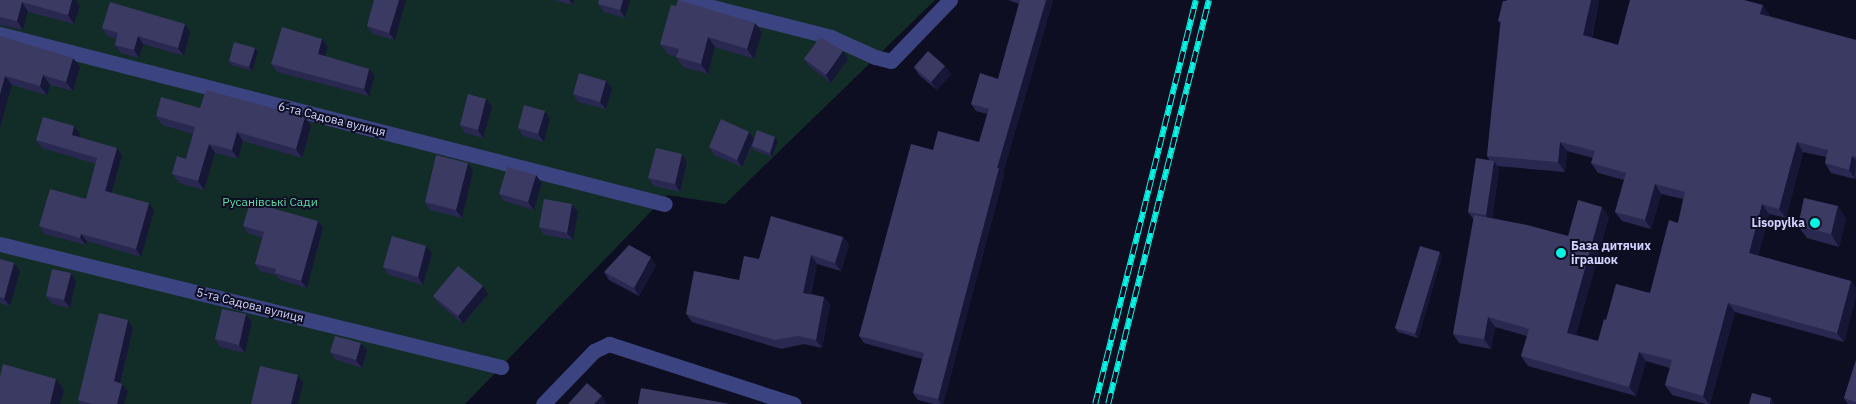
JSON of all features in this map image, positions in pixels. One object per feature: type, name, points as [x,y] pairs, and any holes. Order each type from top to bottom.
[{"type":"street","points":[[685,0],[831,36],[875,57],[890,61],[950,0]]},
{"type":"street","name":"6-та Садова вулиця","points":[[0,34],[665,204]]},
{"type":"street","name":"5-та Садова вулиця","points":[[0,244],[501,367]]},
{"type":"street","points":[[543,404],[594,350],[610,344],[794,404]]},
{"type":"green space","name":"Русанівські Сади","points":[[0,0],[935,0],[725,204],[667,195],[465,404],[0,404]]},
{"type":"building","points":[[0,0],[72,0],[68,15],[22,2],[17,21],[0,17]]},
{"type":"building","points":[[374,0],[399,0],[389,33],[367,26]]},
{"type":"building","points":[[599,0],[623,0],[620,10],[598,4]]},
{"type":"building","points":[[678,0],[755,23],[747,49],[708,37],[701,64],[676,57],[679,49],[660,44],[671,5],[676,6]]},
{"type":"building","points":[[1020,0],[1046,0],[997,168],[999,168],[938,399],[913,393],[924,353],[859,336],[911,144],[933,150],[938,131],[979,142],[989,109],[971,104],[980,73],[998,79]]},
{"type":"building","points":[[1591,0],[1583,35],[1618,45],[1630,0],[1744,0],[1763,5],[1760,14],[1856,40],[1856,157],[1852,156],[1849,170],[1825,163],[1828,150],[1797,142],[1779,209],[1762,204],[1749,253],[1851,281],[1837,333],[1728,303],[1703,396],[1665,385],[1672,360],[1639,352],[1629,387],[1521,356],[1529,329],[1488,317],[1484,339],[1453,334],[1474,215],[1527,225],[1568,236],[1578,200],[1602,207],[1567,333],[1598,341],[1616,284],[1650,293],[1669,220],[1678,223],[1685,192],[1655,184],[1645,220],[1615,212],[1626,173],[1591,163],[1595,151],[1560,142],[1558,162],[1487,156],[1501,21],[1498,21],[1503,1]]},
{"type":"building","points":[[110,2],[185,24],[178,48],[138,36],[134,50],[115,45],[118,33],[102,28]]},
{"type":"building","points":[[282,27],[322,39],[318,54],[369,69],[364,89],[271,64]]},
{"type":"building","points":[[0,36],[73,58],[66,82],[43,75],[40,86],[5,76],[0,94]]},
{"type":"building","points":[[820,37],[843,51],[826,75],[804,59]]},
{"type":"building","points":[[234,42],[255,48],[249,67],[229,61]]},
{"type":"building","points":[[928,51],[945,66],[931,82],[914,67]]},
{"type":"building","points":[[579,73],[606,81],[600,102],[573,94]]},
{"type":"building","points":[[206,90],[305,117],[296,149],[237,132],[232,150],[209,144],[198,181],[172,174],[177,156],[186,159],[195,127],[156,116],[161,97],[200,108]]},
{"type":"building","points":[[468,94],[486,99],[478,130],[460,125]]},
{"type":"building","points":[[524,105],[545,111],[538,134],[518,128]]},
{"type":"building","points":[[43,117],[74,126],[72,135],[117,148],[105,191],[149,203],[136,249],[81,234],[80,238],[39,226],[50,189],[86,199],[97,158],[36,140]]},
{"type":"building","points":[[721,119],[749,132],[737,160],[709,147]]},
{"type":"building","points":[[757,130],[775,137],[770,153],[752,146]]},
{"type":"building","points":[[656,148],[682,154],[675,184],[648,178]]},
{"type":"building","points":[[436,155],[468,163],[456,210],[425,202]]},
{"type":"building","points":[[1476,158],[1494,161],[1486,215],[1468,212]]},
{"type":"building","points":[[507,167],[536,175],[528,202],[499,194]]},
{"type":"building","points":[[1804,198],[1838,206],[1831,234],[1798,226]]},
{"type":"building","points":[[544,199],[572,204],[567,233],[539,227]]},
{"type":"building","points":[[250,202],[318,221],[301,281],[275,273],[276,269],[255,264],[264,232],[243,226]]},
{"type":"building","points":[[771,216],[843,237],[835,263],[811,255],[803,293],[824,297],[816,340],[798,336],[775,340],[686,314],[694,271],[739,280],[744,256],[759,259]]},
{"type":"building","points":[[392,236],[426,246],[418,277],[383,267]]},
{"type":"building","points":[[629,245],[651,257],[634,288],[604,272]]},
{"type":"building","points":[[1420,246],[1440,252],[1415,334],[1395,328]]},
{"type":"building","points":[[0,259],[14,263],[4,299],[0,297]]},
{"type":"building","points":[[458,266],[483,286],[458,316],[433,296]]},
{"type":"building","points":[[52,269],[71,273],[64,300],[46,296]]},
{"type":"building","points":[[222,309],[246,314],[239,345],[215,339]]},
{"type":"building","points":[[99,313],[128,320],[114,381],[122,384],[117,404],[92,404],[78,400]]},
{"type":"building","points":[[335,336],[361,343],[356,360],[330,352]]},
{"type":"building","points":[[1856,360],[1856,402],[1844,398]]},
{"type":"building","points":[[3,364],[56,379],[50,404],[0,404],[0,377]]},
{"type":"building","points":[[260,366],[298,375],[291,404],[251,404]]},
{"type":"building","points":[[587,383],[602,396],[594,404],[568,404]]},
{"type":"building","points":[[641,388],[730,404],[638,404]]},
{"type":"building","points":[[1752,393],[1771,398],[1770,404],[1749,404]]},
{"type":"railway","points":[[1095,404],[1196,0]]},
{"type":"railway","points":[[1108,404],[1209,0]]},
{"type":"place","name":"Lisopylka","points":[[1815,223]]},
{"type":"place","name":"База дитячих іграшок","points":[[1561,253]]}]
